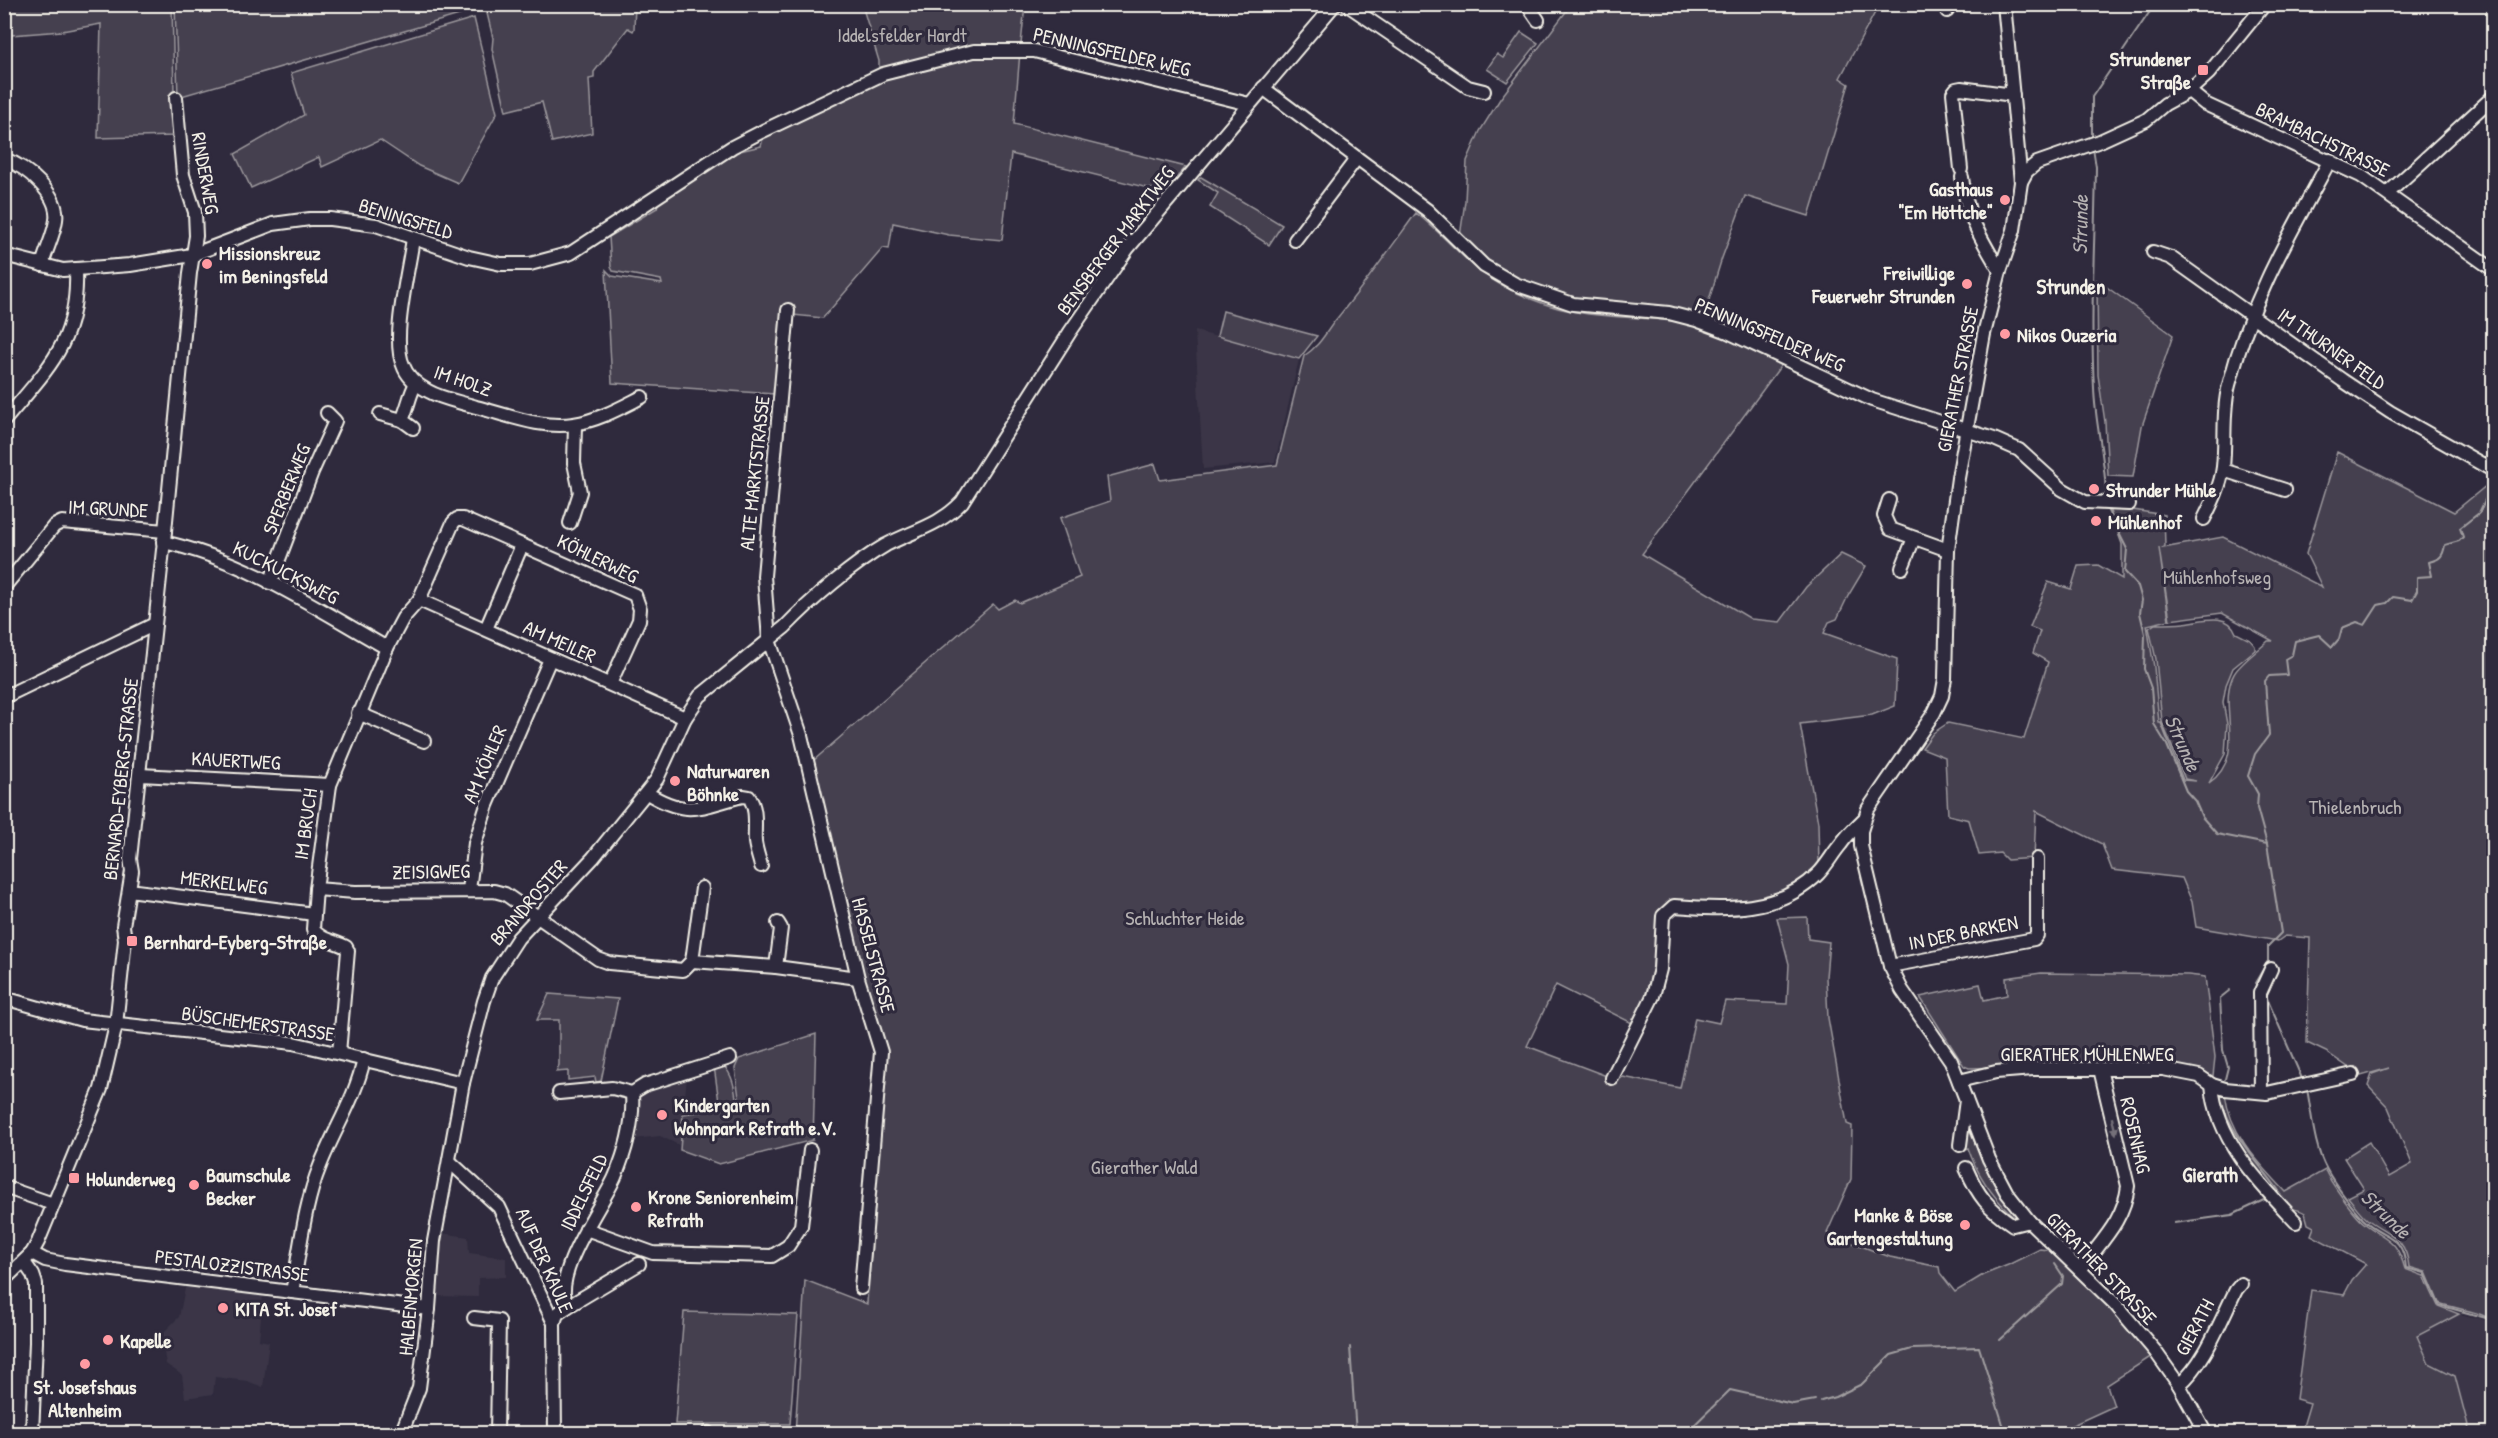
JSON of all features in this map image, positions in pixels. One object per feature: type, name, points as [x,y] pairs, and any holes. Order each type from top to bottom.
[{"type":"street","name":"BENSBERGER MARKTWEG","points":[[949,516],[962,502],[1100,286],[1128,248],[1335,4]]},
{"type":"street","points":[[1346,4],[1468,87],[1484,91]]},
{"type":"street","points":[[1527,4],[1538,20]]},
{"type":"street","name":"GIERATHER STRASSE","points":[[2004,4],[2021,182],[2014,230],[2000,271],[1984,333],[1966,431],[1948,550],[1945,679],[1942,696],[1934,713],[1868,809],[1864,819],[1861,846],[1890,966],[1902,990],[1951,1061],[1989,1159],[2007,1193],[2029,1221],[2081,1269],[2132,1323],[2179,1385],[2206,1434]]},
{"type":"street","points":[[2021,182],[2027,171],[2037,163],[2094,143],[2146,120],[2165,104],[2189,91],[2209,73],[2265,4]]},
{"type":"street","name":"PENNINGSFELDER WEG","points":[[732,147],[882,74],[974,51],[1034,51],[1249,104]]},
{"type":"street","name":"PENNINGSFELDER WEG","points":[[1263,88],[1427,210],[1484,266],[1515,284],[1573,304],[1669,313],[1696,320],[1728,332],[1872,400],[1966,431]]},
{"type":"street","points":[[2000,271],[1977,231],[1965,204],[1953,93],[1956,89],[1961,88],[2013,95]]},
{"type":"street","name":"BRAMBACHSTRASSE","points":[[2189,91],[2205,104],[2361,176],[2388,193],[2493,270]]},
{"type":"street","points":[[2388,193],[2493,96]]},
{"type":"street","name":"RINDERWEG","points":[[176,98],[183,175],[195,212],[192,255]]},
{"type":"street","name":"BENINGSFELD","points":[[4,255],[63,270],[130,265],[192,255],[273,224],[310,219],[348,220],[376,225],[469,257],[501,264],[530,264],[571,253],[732,147]]},
{"type":"street","points":[[1295,240],[1357,158]]},
{"type":"street","points":[[4,159],[23,167],[32,175],[52,201],[56,211],[56,221],[42,265]]},
{"type":"street","points":[[2204,519],[2223,470],[2228,387],[2250,315],[2278,255],[2330,160]]},
{"type":"street","name":"IM HOLZ","points":[[413,238],[399,329],[400,358],[408,375],[416,383],[439,395],[509,416],[546,424],[575,424],[608,415],[642,397]]},
{"type":"street","name":"IM THURNER FELD","points":[[2153,252],[2171,258],[2390,412],[2493,471]]},
{"type":"street","name":"BERNARD-EYBERG-STRASSE","points":[[4,1280],[28,1258],[53,1204],[101,1089],[116,1025],[125,940],[123,926],[132,871],[130,859],[192,255]]},
{"type":"street","points":[[4,421],[56,357],[67,337],[77,296],[76,269]]},
{"type":"street","name":"ALTE MARKTSTRASSE","points":[[769,640],[764,576],[788,310]]},
{"type":"street","points":[[402,420],[408,396],[416,383]]},
{"type":"street","name":"SPERBERWEG","points":[[270,582],[312,472],[335,421],[327,413]]},
{"type":"street","points":[[380,414],[402,420],[413,428]]},
{"type":"street","points":[[570,523],[580,492],[574,462],[575,424]]},
{"type":"street","points":[[1966,431],[1994,439],[2019,450],[2062,489],[2085,502],[2129,504]]},
{"type":"street","points":[[2223,470],[2285,490]]},
{"type":"street","points":[[1889,500],[1884,516],[1890,529],[1948,550]]},
{"type":"street","name":"BRANDROSTER","points":[[449,1161],[463,1083],[481,1010],[492,978],[518,938],[593,858],[647,793],[664,766],[685,718],[700,696],[860,562],[886,546],[949,516]]},
{"type":"street","name":"KÖHLERWEG","points":[[419,600],[453,523],[457,519],[463,519],[630,592],[639,601],[639,620],[609,684]]},
{"type":"street","name":"IM GRUNDE","points":[[4,587],[54,526],[62,522],[164,537]]},
{"type":"street","name":"KUCKUCKSWEG","points":[[164,537],[270,582],[387,648]]},
{"type":"street","points":[[1902,568],[1914,538]]},
{"type":"street","points":[[486,629],[522,545]]},
{"type":"street","name":"AM MEILER","points":[[419,600],[685,718]]},
{"type":"street","name":"IM BRUCH","points":[[339,1053],[348,951],[346,947],[315,933],[313,929],[330,785],[358,713],[387,648],[403,618],[419,600]]},
{"type":"street","points":[[4,697],[155,624]]},
{"type":"street","name":"HASSELSTRASSE","points":[[769,640],[801,735],[858,978],[881,1052],[861,1288]]},
{"type":"street","name":"AM KÖHLER","points":[[469,890],[475,843],[487,805],[550,658]]},
{"type":"street","points":[[358,713],[424,741]]},
{"type":"street","name":"KAUERTWEG","points":[[140,775],[330,785]]},
{"type":"street","points":[[647,793],[673,807],[687,809],[743,796],[749,797],[756,822],[755,842],[761,866]]},
{"type":"street","points":[[1612,1078],[1653,996],[1660,969],[1664,916],[1668,910],[1674,906],[1740,908],[1796,893],[1819,873],[1842,842],[1864,819]]},
{"type":"street","name":"IN DER BARKEN","points":[[1890,966],[2034,939],[2037,935],[2037,859]]},
{"type":"street","points":[[702,888],[692,961],[776,967],[858,978]]},
{"type":"street","name":"ZEISIGWEG","points":[[316,889],[355,892],[469,890],[506,894],[598,959],[609,963],[683,970],[692,961]]},
{"type":"street","name":"MERKELWEG","points":[[129,890],[314,914]]},
{"type":"street","points":[[776,967],[781,928],[778,923]]},
{"type":"street","points":[[2262,1092],[2261,990],[2271,969]]},
{"type":"street","name":"BÜSCHEMERSTRASSE","points":[[4,998],[82,1020],[292,1043],[463,1083]]},
{"type":"street","points":[[559,1093],[612,1088],[632,1093],[645,1084],[730,1058]]},
{"type":"street","points":[[292,1292],[312,1185],[359,1083],[364,1059]]},
{"type":"street","name":"GIERATHER MÜHLENWEG","points":[[1959,1081],[1996,1072],[2033,1069],[2163,1069],[2199,1076],[2212,1086],[2271,1092],[2353,1074]]},
{"type":"street","name":"ROSENHAG","points":[[2081,1269],[2121,1215],[2126,1203],[2128,1186],[2100,1069]]},
{"type":"street","points":[[2212,1086],[2213,1103],[2219,1121],[2233,1146],[2296,1222]]},
{"type":"street","name":"IDDELSFELD","points":[[567,1307],[562,1292],[568,1271],[623,1155],[632,1113],[632,1093]]},
{"type":"street","name":"GIERATHER STRASSE","points":[[1960,1145],[1966,1099]]},
{"type":"street","points":[[586,1229],[653,1253],[772,1256],[788,1246],[801,1226],[810,1150]]},
{"type":"street","name":"HALBENMORGEN","points":[[401,1434],[419,1388],[429,1309],[434,1241],[449,1161]]},
{"type":"street","name":"AUF DER KAULE","points":[[449,1161],[499,1207],[554,1323],[555,1434]]},
{"type":"street","name":"GIERATHER STRASSE","points":[[1966,1168],[1979,1196],[1993,1212],[2013,1225],[2029,1221]]},
{"type":"street","points":[[4,1186],[53,1204]]},
{"type":"street","points":[[28,1258],[36,1284],[32,1434]]},
{"type":"street","name":"PESTALOZZISTRASSE","points":[[28,1258],[429,1309]]},
{"type":"street","points":[[554,1323],[557,1314],[567,1307],[639,1264]]},
{"type":"street","name":"GIERATH","points":[[2179,1385],[2189,1377],[2241,1284]]},
{"type":"street","points":[[474,1318],[499,1321],[497,1434]]},
{"type":"shaded area","points":[[1195,331],[1299,359],[1275,462],[1203,469]]},
{"type":"shaded area","points":[[687,1077],[683,1114],[708,1111],[680,1150],[681,1146],[660,1136],[634,1139],[642,1091]]},
{"type":"shaded area","points":[[441,1233],[468,1237],[469,1253],[506,1258],[506,1277],[478,1278],[478,1297],[435,1296]]},
{"type":"shaded area","points":[[186,1284],[263,1294],[259,1340],[269,1342],[263,1387],[247,1381],[215,1377],[213,1394],[185,1398],[182,1375],[166,1364],[161,1335],[179,1317]]},
{"type":"shaded area","points":[[2459,1314],[2485,1320],[2493,1326],[2493,1433],[2470,1433],[2457,1382],[2449,1372],[2429,1363],[2417,1339],[2417,1336]]},
{"type":"green space","points":[[471,4],[473,11],[178,97],[175,5]]},
{"type":"green space","points":[[5,5],[172,5],[175,136],[98,138],[101,24],[62,31],[11,35],[5,63]]},
{"type":"green space","points":[[485,5],[635,5],[633,31],[628,28],[594,72],[594,78],[589,79],[592,133],[552,142],[542,102],[506,111]]},
{"type":"green space","name":"Iddelsfelder Hardt","points":[[862,5],[1025,5],[1021,44],[986,47],[879,73],[879,61]]},
{"type":"green space","points":[[1571,5],[1879,5],[1840,78],[1849,84],[1809,216],[1745,196],[1704,316],[1662,308],[1565,297],[1509,276],[1482,258],[1460,237],[1467,161],[1480,131],[1500,99]]},
{"type":"green space","points":[[474,18],[497,113],[458,183],[419,166],[380,140],[322,167],[319,157],[251,188],[235,154],[304,115],[291,73]]},
{"type":"green space","points":[[1521,32],[1538,43],[1507,82],[1487,69],[1497,54],[1503,58]]},
{"type":"green space","points":[[1020,52],[1014,124],[1186,167],[1164,192],[1011,154],[1002,240],[949,235],[893,223],[889,249],[883,248],[823,318],[783,314],[775,394],[612,383],[606,270],[612,276],[662,284],[661,280],[613,271],[609,237],[657,208],[658,204],[685,182],[731,153],[761,146],[764,135],[879,80],[956,58]]},
{"type":"green space","points":[[1201,177],[1282,225],[1269,245],[1210,207],[1218,193],[1198,180]]},
{"type":"green space","name":"Schluchter Heide","points":[[1416,213],[1470,263],[1494,281],[1531,299],[1585,314],[1671,321],[1698,326],[1735,340],[1782,364],[1642,554],[1751,619],[1780,622],[1806,587],[1841,554],[1866,566],[1837,619],[1829,622],[1824,633],[1897,659],[1895,706],[1872,715],[1800,724],[1818,823],[1819,865],[1795,889],[1773,896],[1739,903],[1673,901],[1659,910],[1652,968],[1646,994],[1634,1024],[1556,985],[1527,1046],[1612,1078],[1623,1077],[1680,1088],[1695,1018],[1719,1023],[1725,1001],[1787,1004],[1789,964],[1777,918],[1807,917],[1808,939],[1829,942],[1826,977],[1828,1018],[1847,1124],[1852,1126],[1851,1179],[1827,1233],[1890,1257],[1939,1267],[1940,1273],[1955,1292],[1983,1275],[2040,1249],[2049,1250],[2117,1314],[2152,1356],[2107,1385],[2114,1406],[2053,1434],[795,1434],[805,1280],[867,1304],[879,1090],[872,1017],[813,761],[993,604],[998,609],[1015,600],[1020,603],[1080,577],[1060,518],[1110,501],[1107,477],[1155,464],[1160,480],[1277,465],[1304,356],[1320,341]]},
{"type":"green space","points":[[2097,280],[2173,335],[2142,426],[2133,477],[2108,476],[2105,422],[2098,375]]},
{"type":"green space","points":[[1223,311],[1317,336],[1299,359],[1217,336]]},
{"type":"green space","name":"Thielenbruch","points":[[2337,452],[2454,512],[2493,480],[2493,1321],[2475,1312],[2439,1303],[2426,1272],[2409,1267],[2400,1242],[2367,1219],[2348,1197],[2364,1189],[2344,1158],[2369,1142],[2389,1177],[2412,1164],[2388,1107],[2368,1086],[2372,1074],[2389,1068],[2361,1076],[2326,1052],[2307,1043],[2310,938],[2285,936],[2278,941],[2196,927],[2192,902],[2182,878],[2112,870],[2102,844],[2036,811],[2034,858],[2007,860],[2000,853],[1979,855],[1969,820],[1948,815],[1945,757],[1922,748],[1933,733],[1948,723],[2024,739],[2048,662],[2033,653],[2040,631],[2030,627],[2048,582],[2071,589],[2078,566],[2098,565],[2122,579],[2122,544],[2108,506],[2164,515],[2165,546],[2163,548],[2223,537],[2322,587],[2306,554]],"holes":[[[2159,548],[2170,620],[2222,613],[2273,641],[2268,641],[2234,674],[2229,686],[2230,744],[2227,759],[2221,772],[2209,783],[2225,754],[2227,724],[2223,702],[2226,685],[2233,668],[2255,650],[2255,646],[2250,640],[2236,633],[2227,622],[2221,620],[2206,619],[2184,623],[2155,624],[2149,628],[2156,659],[2162,722],[2185,779],[2196,781],[2183,780],[2161,723],[2159,723],[2154,667],[2147,625],[2169,620]]]},
{"type":"green space","points":[[2041,973],[2205,977],[2215,1057],[2213,1076],[2183,1067],[2152,1064],[1969,1068],[1964,1066],[1920,997],[1980,984],[1984,1000],[2007,995],[2006,978]]},
{"type":"green space","points":[[549,994],[618,999],[601,1081],[596,1082],[595,1077],[568,1080],[568,1071],[556,1072],[559,1065],[559,1020],[537,1020]]},
{"type":"green space","points":[[816,1034],[813,1140],[719,1164],[680,1150],[683,1114],[720,1109],[714,1066],[723,1065],[727,1069],[737,1105],[740,1105],[735,1068],[739,1059]]},
{"type":"green space","points":[[2225,1094],[2233,1123],[2247,1148],[2286,1192],[2325,1170],[2337,1190],[2360,1219],[2394,1245],[2405,1269],[2424,1276],[2438,1306],[2459,1314],[2417,1336],[2429,1363],[2455,1376],[2470,1433],[2301,1433],[2310,1403],[2296,1399],[2311,1290],[2344,1295],[2352,1280],[2366,1264],[2311,1235],[2314,1227],[2308,1224],[2305,1213],[2288,1207],[2270,1188],[2247,1157],[2221,1111],[2218,1100]]},
{"type":"green space","points":[[1967,1125],[1990,1177],[2019,1219],[2009,1220],[2012,1215],[1985,1184],[1968,1148],[1965,1149]]},
{"type":"green space","points":[[684,1312],[798,1315],[790,1424],[675,1424]]},
{"type":"waterway","name":"Strunde","points":[[2092,139],[2092,97],[2155,4]]},
{"type":"waterway","name":"Strunde","points":[[2093,148],[2096,167],[2093,361],[2095,402],[2106,498]]},
{"type":"waterway","points":[[2267,844],[2257,808],[2258,794],[2248,776],[2255,754],[2269,735],[2265,681],[2269,676],[2287,675],[2285,659],[2292,655],[2295,641],[2319,635],[2332,647],[2339,639],[2342,628],[2357,622],[2365,625],[2378,605],[2387,603],[2393,597],[2412,600],[2417,591],[2417,577],[2432,576],[2429,562],[2441,557],[2445,545],[2459,541],[2463,537],[2460,528],[2479,513],[2486,498],[2494,497]]},
{"type":"waterway","name":"Strunde","points":[[2106,507],[2127,549],[2125,572],[2138,586],[2142,600],[2140,613],[2145,634],[2144,669],[2151,688],[2154,724],[2167,745],[2186,791],[2195,801],[2202,817],[2217,834],[2267,844],[2281,933],[2268,946],[2268,961],[2255,983],[2258,987]]},
{"type":"waterway","points":[[2225,1079],[2228,1067],[2223,1050],[2220,998],[2230,990]]},
{"type":"waterway","name":"Strunde","points":[[2266,996],[2303,1081]]},
{"type":"waterway","name":"Strunde","points":[[2307,1089],[2319,1151],[2334,1182],[2349,1202],[2370,1225],[2396,1242],[2401,1248],[2406,1268],[2425,1273],[2439,1305],[2486,1318],[2494,1324]]},
{"type":"waterway","points":[[2222,1102],[2232,1126],[2246,1148],[2279,1191]]},
{"type":"waterway","points":[[2174,1223],[2232,1215],[2266,1199]]},
{"type":"waterway","points":[[2000,1340],[2062,1284],[2063,1276],[2055,1264]]},
{"type":"waterway","points":[[1350,1347],[1356,1434]]},
{"type":"waterway","points":[[1821,1401],[1862,1384],[1891,1355],[1912,1349],[1979,1347],[2006,1434]]},
{"type":"waterway","points":[[1685,1434],[1730,1390],[1793,1404],[1815,1400]]},
{"type":"place","name":"Strundener Straße","points":[[2203,70]]},
{"type":"place","name":"Gasthaus \"Em Höttche\"","points":[[2005,200]]},
{"type":"place","name":"Missionskreuz im Beningsfeld","points":[[207,264]]},
{"type":"place","name":"Freiwillige Feuerwehr Strunden","points":[[1967,284]]},
{"type":"place","name":"Nikos Ouzeria","points":[[2005,334]]},
{"type":"place","name":"Strunder Mühle","points":[[2094,489]]},
{"type":"place","name":"Mühlenhof","points":[[2096,521]]},
{"type":"place","name":"Naturwaren Böhnke","points":[[675,781]]},
{"type":"place","name":"Bernhard-Eyberg-Straße","points":[[132,941]]},
{"type":"place","name":"Kindergarten Wohnpark Refrath e.V.","points":[[662,1115]]},
{"type":"place","name":"Holunderweg","points":[[74,1178]]},
{"type":"place","name":"Baumschule Becker","points":[[194,1185]]},
{"type":"place","name":"Krone Seniorenheim Refrath","points":[[636,1207]]},
{"type":"place","name":"Manke & Böse Gartengestaltung","points":[[1965,1225]]},
{"type":"place","name":"KITA St. Josef","points":[[223,1308]]},
{"type":"place","name":"Kapelle","points":[[108,1340]]},
{"type":"place","name":"St. Josefshaus Altenheim","points":[[85,1364]]},
{"type":"district","name":"Strunden","points":[[2071,286]]},
{"type":"district","name":"Gierath","points":[[2210,1174]]},
{"type":"park label","name":"Mühlenhofsweg","points":[[2217,576]]},
{"type":"park label","name":"Gierather Wald","points":[[1144,1166]]}]
